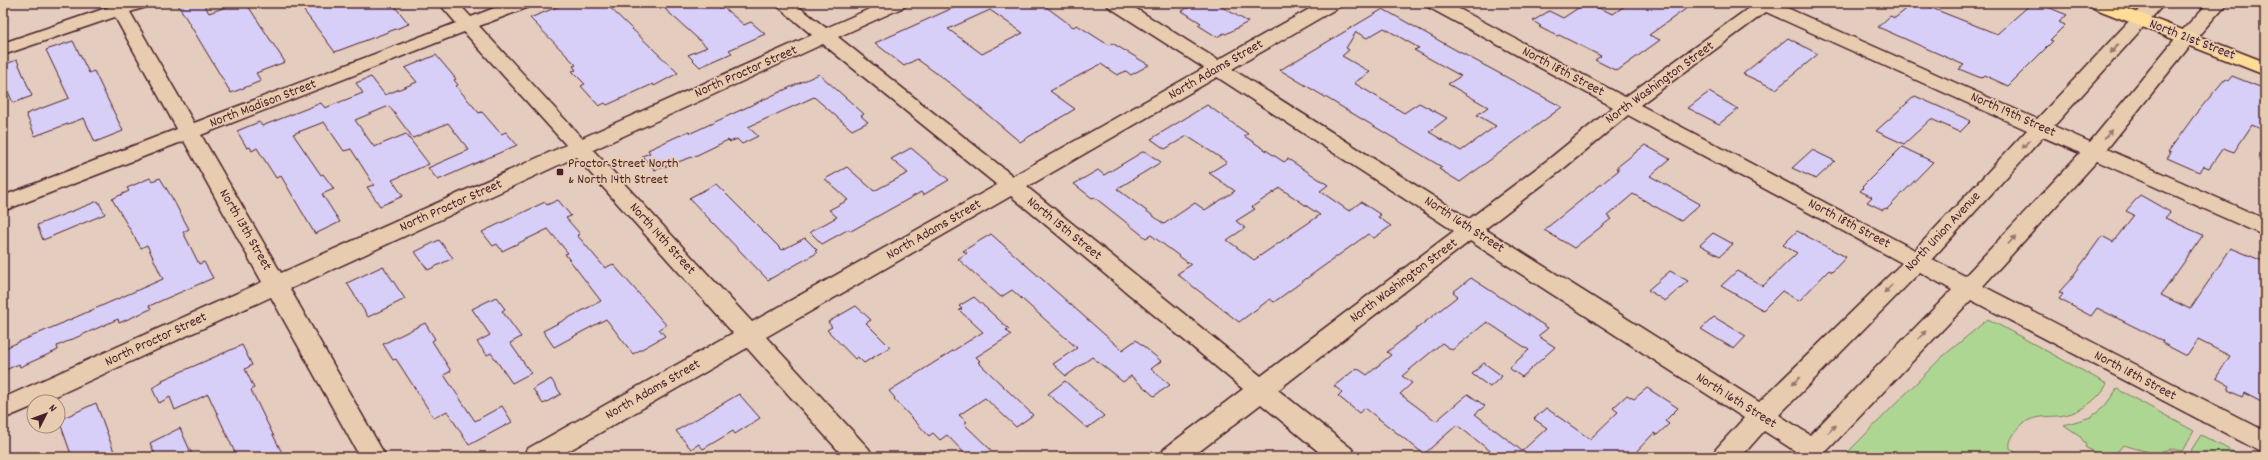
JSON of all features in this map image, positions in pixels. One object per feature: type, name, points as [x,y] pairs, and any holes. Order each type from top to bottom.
[{"type":"main road","name":"North 21st Street","points":[[2097,3],[2265,69]]},
{"type":"street","points":[[3,49],[118,6],[140,3]]},
{"type":"street","name":"North 14th Street","points":[[448,3],[860,457]]},
{"type":"street","name":"North Madison Street","points":[[3,204],[523,3]]},
{"type":"street","name":"North 15th Street","points":[[783,3],[1012,186],[1343,457]]},
{"type":"street","name":"North Proctor Street","points":[[3,409],[898,3]]},
{"type":"street","name":"North 16th Street","points":[[1115,3],[1219,68],[1761,417],[1809,453]]},
{"type":"street","name":"North Adams Street","points":[[536,457],[1333,3]]},
{"type":"street","name":"North 18th Street","points":[[1434,3],[1968,288],[2265,443]]},
{"type":"street","name":"North Union Avenue","points":[[1725,457],[1761,417],[1918,260],[2156,3]]},
{"type":"street","points":[[1809,453],[1968,288],[2094,151],[2186,38],[2218,3]]},
{"type":"street","name":"North Washington Street","points":[[1173,457],[1471,230],[1556,164],[1627,105],[1765,4]]},
{"type":"street","name":"North 19th Street","points":[[1765,4],[2265,228]]},
{"type":"street","name":"North 13th Street","points":[[118,6],[373,457]]},
{"type":"green space","points":[[1988,319],[2107,384],[2096,398],[2088,405],[2077,411],[2064,415],[2033,418],[2020,426],[2012,438],[2010,448],[2021,457],[1843,457],[1941,358]]},
{"type":"green space","points":[[2117,389],[2194,431],[2182,451],[2171,449],[2162,451],[2160,455],[2123,445],[2113,457],[2103,457],[2085,447],[2086,445],[2079,435],[2064,425],[2091,417],[2104,407]]},
{"type":"green space","points":[[2201,435],[2243,457],[2191,457],[2188,455]]},
{"type":"building","points":[[177,3],[203,3],[209,13],[237,3],[246,3],[285,62],[256,73],[261,81],[231,93]]},
{"type":"building","points":[[298,3],[392,3],[409,24],[335,52]]},
{"type":"building","points":[[567,3],[605,3],[678,73],[654,86],[653,84],[607,105],[605,103],[599,106],[581,86],[585,84],[572,71],[576,70],[573,66],[576,65],[530,18]]},
{"type":"building","points":[[678,3],[698,3],[703,8],[714,3],[720,8],[723,7],[744,25],[751,22],[765,34],[729,50],[732,53],[700,67],[688,55],[707,47],[665,9]]},
{"type":"building","points":[[964,3],[1041,3],[1073,27],[1077,25],[1109,45],[1112,43],[1149,65],[1131,75],[1126,71],[1117,75],[1101,64],[1050,91],[1075,109],[1020,142],[955,87],[917,59],[904,66],[875,43]],"holes":[[[990,10],[1023,33],[982,54],[948,29]]]},
{"type":"building","points":[[1197,3],[1215,3],[1248,22],[1226,34],[1224,33],[1217,37],[1198,25],[1201,23],[1182,11]]},
{"type":"building","points":[[1586,3],[1613,14],[1629,3],[1694,3],[1649,35],[1660,40],[1617,71],[1595,60],[1601,56],[1559,35],[1557,36],[1539,27],[1541,26],[1533,21],[1549,11],[1563,18]]},
{"type":"building","points":[[1914,3],[1919,3],[1997,34],[2032,3],[2038,3],[2067,15],[2059,22],[2065,25],[2050,40],[2053,41],[2008,86],[1984,75],[1981,78],[1959,69],[1964,65],[1878,27],[1890,16],[1895,18]]},
{"type":"building","points":[[1383,9],[1562,107],[1460,182],[1439,169],[1442,167],[1280,70]],"holes":[[[1384,28],[1419,48],[1414,50],[1461,76],[1448,84],[1488,107],[1477,115],[1496,126],[1461,151],[1429,132],[1447,118],[1419,103],[1404,113],[1354,83],[1370,72],[1342,56],[1349,50],[1346,48],[1356,32],[1367,38]]]},
{"type":"building","points":[[1788,38],[1818,54],[1776,89],[1743,74]]},
{"type":"building","points":[[73,41],[89,73],[94,71],[123,131],[95,142],[84,118],[35,136],[26,114],[69,98],[46,50]]},
{"type":"building","points":[[436,55],[456,79],[454,80],[458,85],[456,86],[479,113],[482,112],[501,134],[506,132],[517,145],[438,180],[428,168],[469,150],[448,123],[413,138],[389,106],[355,120],[374,147],[406,134],[429,164],[392,180],[403,196],[380,206],[367,187],[374,185],[351,149],[344,151],[324,122],[293,134],[321,175],[323,174],[334,189],[322,194],[340,222],[315,234],[281,176],[276,178],[257,148],[252,151],[250,147],[247,148],[237,131],[259,122],[262,126],[321,103],[325,108],[363,93],[356,83],[371,77],[385,95],[417,82],[405,68]]},
{"type":"building","points":[[17,60],[32,96],[13,103],[7,89],[3,90],[3,65]]},
{"type":"building","points":[[819,74],[864,114],[861,116],[868,122],[852,130],[814,97],[748,127],[758,136],[742,144],[737,139],[730,142],[728,140],[695,156],[655,170],[642,156],[650,153],[648,150],[689,131],[691,133]]},
{"type":"building","points":[[2232,76],[2265,89],[2265,131],[2252,125],[2234,152],[2223,148],[2209,168],[2204,166],[2199,172],[2167,158],[2171,153],[2168,152],[2194,116],[2225,79],[2228,81]]},
{"type":"building","points":[[1709,92],[1738,109],[1719,124],[1688,108]]},
{"type":"building","points":[[1915,96],[1971,121],[1960,132],[1931,119],[1904,144],[1876,131]]},
{"type":"building","points":[[1207,105],[1248,134],[1244,136],[1284,162],[1288,159],[1328,185],[1320,191],[1349,211],[1361,202],[1381,215],[1378,217],[1391,226],[1374,238],[1368,234],[1274,302],[1270,299],[1239,322],[1177,274],[1191,265],[1151,235],[1146,238],[1094,197],[1092,198],[1074,184],[1098,170],[1104,175],[1144,151],[1161,162],[1117,189],[1164,224],[1195,203],[1205,210],[1235,191],[1209,173],[1227,162],[1187,136],[1165,149],[1151,139]],"holes":[[[1280,188],[1320,215],[1254,260],[1227,240],[1245,228],[1236,221],[1255,209],[1252,207]]]},
{"type":"building","points":[[1645,145],[1670,159],[1650,176],[1700,204],[1681,221],[1633,194],[1607,216],[1611,219],[1574,248],[1544,230],[1619,170],[1616,168]]},
{"type":"building","points":[[1902,147],[1933,162],[1887,209],[1885,208],[1883,210],[1867,202],[1872,197],[1860,191],[1863,188],[1862,187]]},
{"type":"building","points":[[911,148],[949,180],[923,195],[921,192],[851,231],[849,229],[822,244],[810,232],[837,217],[829,210],[848,200],[825,179],[847,167],[874,191],[908,173],[891,159]]},
{"type":"building","points":[[1812,150],[1835,161],[1816,179],[1792,168]]},
{"type":"building","points":[[150,178],[152,181],[160,178],[189,229],[183,232],[199,264],[204,262],[213,278],[149,306],[151,309],[119,323],[118,319],[57,346],[58,350],[20,367],[19,364],[3,371],[3,349],[163,279],[147,245],[141,248],[112,199],[129,191],[127,188]]},
{"type":"building","points":[[716,184],[782,250],[805,238],[817,250],[815,251],[817,253],[768,280],[689,198]]},
{"type":"building","points":[[2140,195],[2170,212],[2165,218],[2203,235],[2161,295],[2190,309],[2231,248],[2265,262],[2265,404],[2244,393],[2242,397],[2228,390],[2230,386],[2216,378],[2230,356],[2198,340],[2187,356],[2162,343],[2163,341],[2097,308],[2091,316],[2059,299],[2063,294],[2059,292],[2070,280],[2102,236],[2113,242],[2134,215],[2126,211]]},
{"type":"building","points":[[558,200],[571,216],[566,218],[580,234],[577,235],[605,268],[613,264],[666,325],[659,329],[665,336],[633,354],[606,319],[554,347],[543,331],[601,301],[565,254],[568,253],[548,229],[502,251],[497,244],[493,246],[482,232],[545,202],[547,205]]},
{"type":"building","points":[[98,201],[105,214],[43,240],[37,225]]},
{"type":"building","points":[[1797,231],[1846,257],[1832,272],[1829,270],[1799,301],[1782,291],[1763,310],[1721,286],[1737,271],[1763,286],[1797,253],[1783,245]]},
{"type":"building","points":[[1713,233],[1733,244],[1720,256],[1700,245]]},
{"type":"building","points":[[991,234],[1122,350],[1136,340],[1161,361],[1151,369],[1170,385],[1154,396],[1131,376],[1123,382],[1092,357],[1066,376],[1053,364],[1077,348],[1012,290],[1001,297],[958,259],[967,253],[963,251]]},
{"type":"building","points":[[439,240],[453,258],[428,270],[415,252]]},
{"type":"building","points":[[383,266],[405,299],[368,317],[347,283]]},
{"type":"building","points":[[1670,271],[1688,281],[1665,301],[1648,290]]},
{"type":"building","points":[[1471,278],[1548,328],[1538,336],[1555,347],[1522,377],[1509,368],[1529,350],[1487,322],[1452,350],[1442,343],[1402,376],[1412,383],[1400,394],[1436,421],[1468,394],[1485,406],[1475,414],[1522,451],[1547,428],[1534,419],[1546,408],[1590,439],[1618,412],[1613,408],[1627,395],[1634,399],[1647,388],[1678,408],[1665,421],[1669,424],[1657,435],[1654,433],[1631,457],[1498,457],[1457,425],[1424,454],[1365,408],[1359,413],[1338,396],[1342,392],[1334,386],[1357,368],[1367,375],[1391,355],[1387,352],[1458,296],[1453,292]]},
{"type":"building","points":[[496,297],[505,309],[502,311],[521,337],[510,343],[531,373],[512,383],[491,353],[487,355],[477,342],[490,335],[472,309]]},
{"type":"building","points":[[974,297],[1009,329],[1006,330],[1011,335],[976,357],[980,361],[978,362],[1033,415],[1016,427],[985,398],[959,415],[967,422],[964,424],[991,450],[981,457],[968,457],[947,435],[940,440],[933,433],[929,436],[894,399],[895,398],[889,391],[983,332],[959,310],[962,309],[959,306]]},
{"type":"building","points":[[856,306],[871,320],[866,323],[890,347],[864,363],[858,357],[855,359],[827,330],[832,327],[828,322]]},
{"type":"building","points":[[1714,317],[1746,336],[1734,349],[1701,329]]},
{"type":"building","points":[[425,323],[435,339],[432,341],[451,371],[444,375],[475,421],[502,406],[512,422],[469,445],[447,411],[434,418],[396,359],[393,360],[383,344]]},
{"type":"building","points":[[242,345],[252,365],[245,369],[254,388],[251,390],[284,457],[237,457],[208,394],[175,410],[170,397],[159,403],[152,388],[163,382],[162,380]]},
{"type":"building","points":[[1484,363],[1502,376],[1490,387],[1472,374]]},
{"type":"building","points":[[551,379],[561,394],[543,404],[533,389]]},
{"type":"building","points":[[1065,381],[1104,416],[1087,428],[1048,394]]},
{"type":"building","points":[[739,394],[760,418],[735,434],[733,431],[703,449],[699,444],[691,449],[676,431]]},
{"type":"building","points":[[96,403],[116,457],[72,457],[64,434],[66,434],[66,417]]},
{"type":"building","points":[[180,428],[193,457],[156,457],[150,443]]},
{"type":"place","name":"Proctor Street North & North 14th Street","points":[[560,172]]}]
